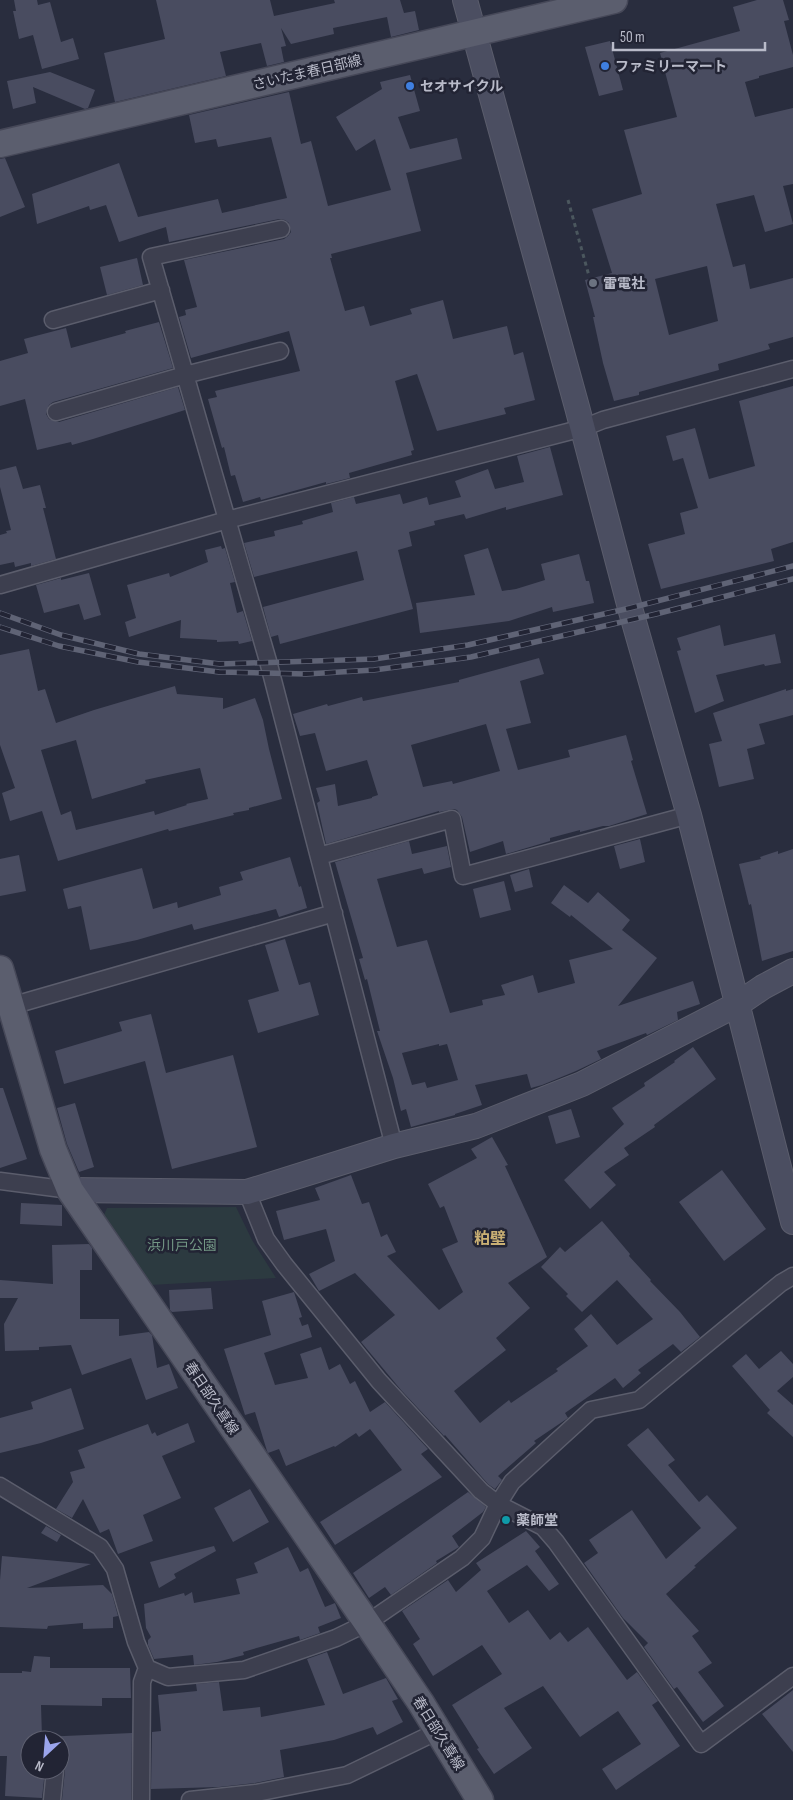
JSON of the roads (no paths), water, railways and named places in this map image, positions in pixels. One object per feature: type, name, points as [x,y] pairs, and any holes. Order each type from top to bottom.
[{"type":"main road","name":"さいたま春日部線","points":[[0,144],[612,0]]},
{"type":"main road","name":"春日部久喜線","points":[[0,969],[53,1149],[70,1190],[367,1622],[438,1731],[480,1800]]},
{"type":"street","points":[[465,0],[583,428],[630,608],[689,815],[793,1222]]},
{"type":"street","points":[[281,229],[151,256],[270,668],[394,1146]]},
{"type":"street","points":[[53,320],[161,290]]},
{"type":"street","points":[[56,412],[185,375],[280,352]]},
{"type":"street","points":[[0,585],[227,520],[583,428],[602,420],[793,369]]},
{"type":"street","points":[[319,856],[452,820],[463,876],[689,815]]},
{"type":"street","points":[[11,1006],[334,913]]},
{"type":"street","points":[[0,1181],[70,1190],[247,1192],[394,1146],[476,1126],[582,1084],[738,1004],[793,970]]},
{"type":"street","points":[[247,1192],[266,1240],[379,1381],[481,1491],[498,1504],[543,1527],[556,1542],[702,1744],[793,1676]]},
{"type":"street","points":[[147,1668],[168,1677],[244,1670],[336,1638],[367,1622],[462,1558],[482,1538],[498,1504],[512,1482],[592,1410],[639,1400],[781,1283],[793,1276]]},
{"type":"street","points":[[0,1486],[100,1547],[115,1569],[136,1642],[147,1668],[142,1682],[142,1800]]},
{"type":"street","points":[[190,1800],[244,1797],[347,1776],[438,1731]]},
{"type":"street","points":[[52,1800],[54,1780]]},
{"type":"railway","points":[[0,613],[61,635],[139,654],[220,664],[374,659],[468,645],[630,608],[793,566]]},
{"type":"railway","points":[[0,627],[59,646],[138,662],[219,672],[306,674],[374,670],[471,657],[656,614],[793,579]]},
{"type":"place","name":"ファミリーマート","points":[[605,66]]},
{"type":"place","name":"セオサイクル","points":[[410,86]]},
{"type":"place","name":"雷電社","points":[[593,283]]},
{"type":"place","name":"薬師堂","points":[[506,1520]]},
{"type":"district","name":"粕壁","points":[[490,1238]]},
{"type":"park label","name":"浜川戸公園","points":[[182,1245]]}]
